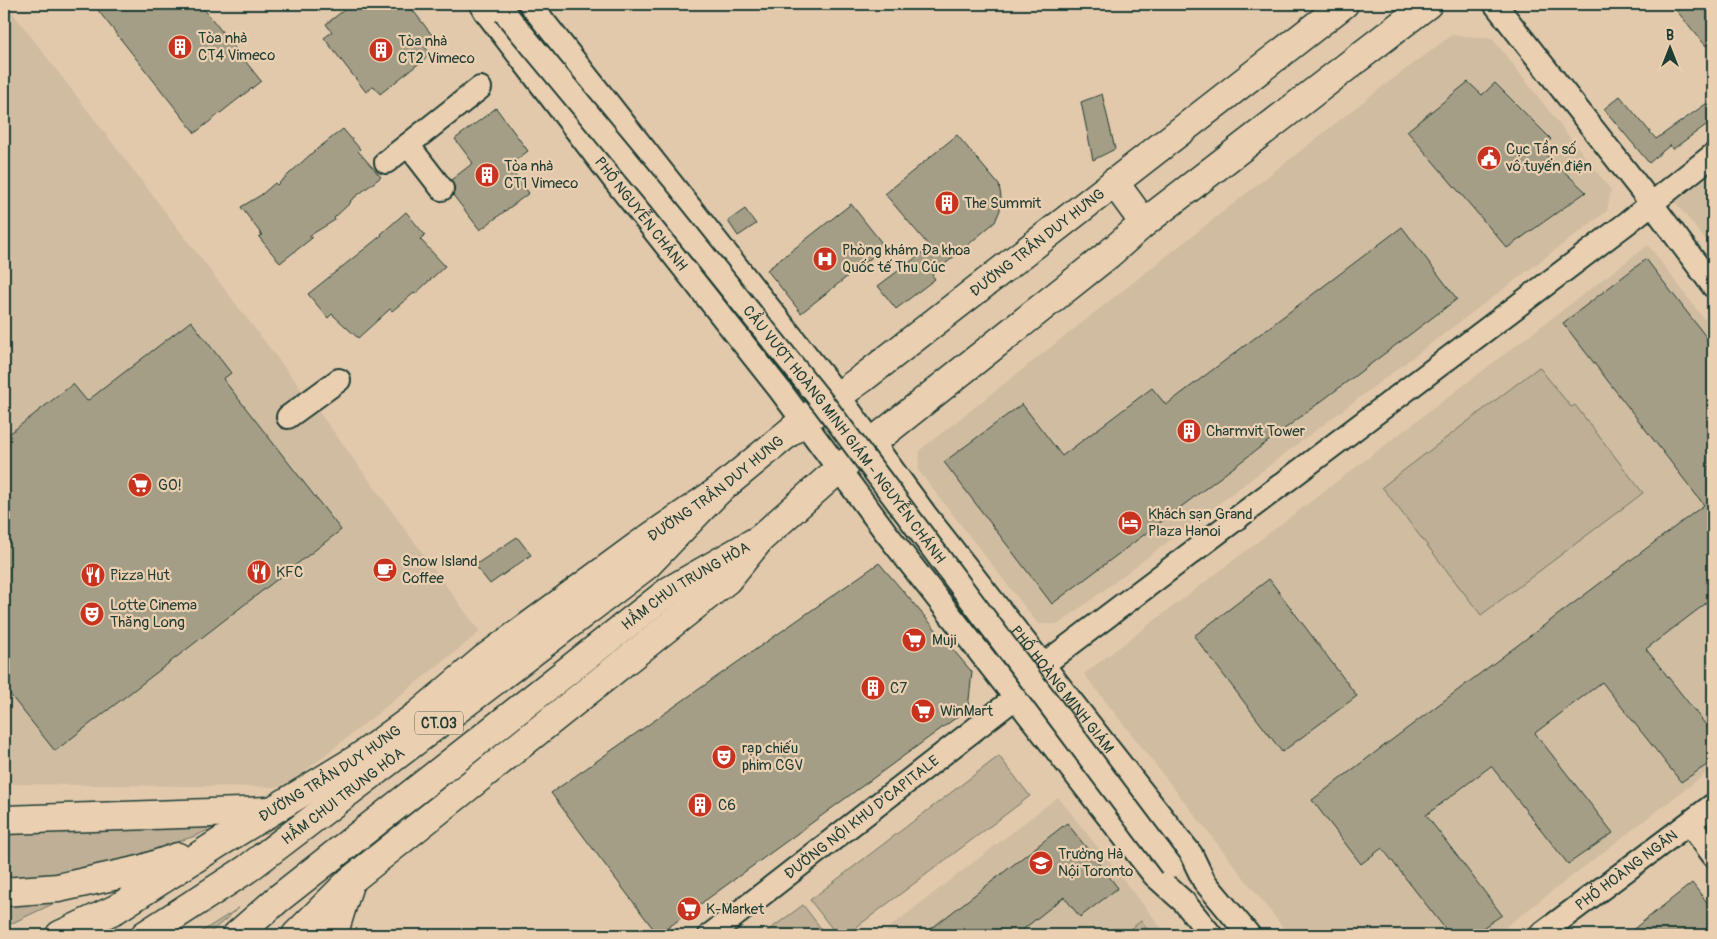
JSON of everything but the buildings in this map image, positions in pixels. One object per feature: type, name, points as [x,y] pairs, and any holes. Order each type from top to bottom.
[{"type":"main road","name":"ĐƯỜNG TRẦN DUY HƯNG","points":[[60,935],[116,909],[219,843],[357,759],[418,714],[484,659],[639,545],[718,491],[803,421],[838,394],[863,378],[1344,4]]},
{"type":"main road","points":[[296,935],[350,880],[727,580],[760,539],[840,468],[1109,254],[1144,223],[1428,4]]},
{"type":"main road","points":[[1114,182],[1144,223]]},
{"type":"main road","name":"HẦM CHUI TRUNG HÒA","points":[[145,935],[247,869],[647,565],[718,491]]},
{"type":"main road","name":"HẦM CHUI TRUNG HÒA","points":[[237,935],[285,893],[669,591],[760,539]]},
{"type":"main road","points":[[4,820],[273,811]]},
{"type":"main road","points":[[4,892],[58,888],[140,870],[219,843]]},
{"type":"main road","points":[[333,935],[350,880]]},
{"type":"street","name":"PHỐ NGUYỄN CHÁNH","points":[[481,4],[615,181],[840,468]]},
{"type":"street","points":[[530,4],[838,394]]},
{"type":"street","points":[[1495,4],[1652,204],[1713,286]]},
{"type":"street","name":"CẦU VƯỢT HOÀNG MINH GIÁM - NGUYỄN CHÁNH","points":[[501,7],[823,403],[1171,866],[1184,902]]},
{"type":"street","points":[[386,162],[480,88]]},
{"type":"street","points":[[408,145],[442,189]]},
{"type":"street","points":[[1043,665],[1713,156]]},
{"type":"street","points":[[737,335],[764,345],[772,344],[780,332],[778,320]]},
{"type":"street","points":[[288,417],[339,380]]},
{"type":"street","name":"PHỐ HOÀNG MINH GIÁM","points":[[838,394],[925,514],[1190,854],[1204,881],[1248,935]]},
{"type":"street","points":[[840,468],[887,534],[1154,875],[1184,902],[1210,935]]},
{"type":"street","points":[[887,534],[884,520],[886,510],[896,504],[909,505],[925,514]]},
{"type":"street","name":"ĐƯỜNG NỘI KHU D'CAPITALE","points":[[710,935],[1015,698]]},
{"type":"street","name":"PHỐ HOÀNG NGÂN","points":[[1540,935],[1713,805]]},
{"type":"street","points":[[1690,824],[1713,855]]},
{"type":"street","name":"CẦU VƯỢT HOÀNG MINH GIÁM - NGUYỄN CHÁNH","points":[[1171,866],[1204,881]]},
{"type":"shaded area","points":[[4,4],[6,4],[331,428],[480,632],[285,787],[4,784]]},
{"type":"shaded area","points":[[1452,35],[1492,38],[1611,190],[1607,211],[1059,624],[1038,624],[918,470],[920,450],[1378,90]]},
{"type":"shaded area","points":[[1713,172],[1713,249],[1675,202]]},
{"type":"shaded area","points":[[1648,245],[1713,331],[1713,768],[1495,935],[1289,935],[1084,674]]},
{"type":"shaded area","points":[[1539,367],[1571,407],[1575,405],[1643,493],[1481,615],[1382,487]]},
{"type":"shaded area","points":[[999,756],[1030,796],[846,935],[837,935],[810,900]]},
{"type":"shaded area","name":"Trường Hà Nội Toronto","points":[[1058,797],[1167,935],[890,935],[886,930]]},
{"type":"shaded area","points":[[221,819],[213,828],[195,836],[93,870],[4,879],[4,827]]},
{"type":"shaded area","points":[[65,898],[4,927],[4,904]]},
{"type":"shaded area","points":[[803,905],[826,935],[762,935]]},
{"type":"shaded area","points":[[239,908],[207,935],[196,935]]},
{"type":"shaded area","points":[[1141,921],[1152,935],[1123,935]]},
{"type":"place","name":"Tòa nhà CT4 Vimeco","points":[[180,47]]},
{"type":"place","name":"Tòa nhà CT2 Vimeco","points":[[381,50]]},
{"type":"place","name":"Cục Tần số vô tuyến điện","points":[[1489,158]]},
{"type":"place","name":"Tòa nhà CT1 Vimeco","points":[[487,175]]},
{"type":"place","name":"The Summit","points":[[947,203]]},
{"type":"place","name":"Phòng khám Đa khoa Quốc tế Thu Cúc","points":[[825,259]]},
{"type":"place","name":"Charmvit Tower","points":[[1189,431]]},
{"type":"place","name":"GO!","points":[[140,485]]},
{"type":"place","name":"Khách sạn Grand Plaza Hanoi","points":[[1130,523]]},
{"type":"place","name":"Snow Island Coffee","points":[[385,570]]},
{"type":"place","name":"KFC","points":[[259,572]]},
{"type":"place","name":"Pizza Hut","points":[[93,575]]},
{"type":"place","name":"Lotte Cinema Thăng Long","points":[[92,614]]},
{"type":"place","name":"Muji","points":[[914,640]]},
{"type":"place","name":"C7","points":[[873,688]]},
{"type":"place","name":"WinMart","points":[[923,711]]},
{"type":"place","name":"rạp chiếu phim CGV","points":[[724,757]]},
{"type":"place","name":"C6","points":[[700,805]]},
{"type":"place","name":"Trường Hà Nội Toronto","points":[[1041,863]]},
{"type":"place","name":"K-Market","points":[[689,909]]}]
